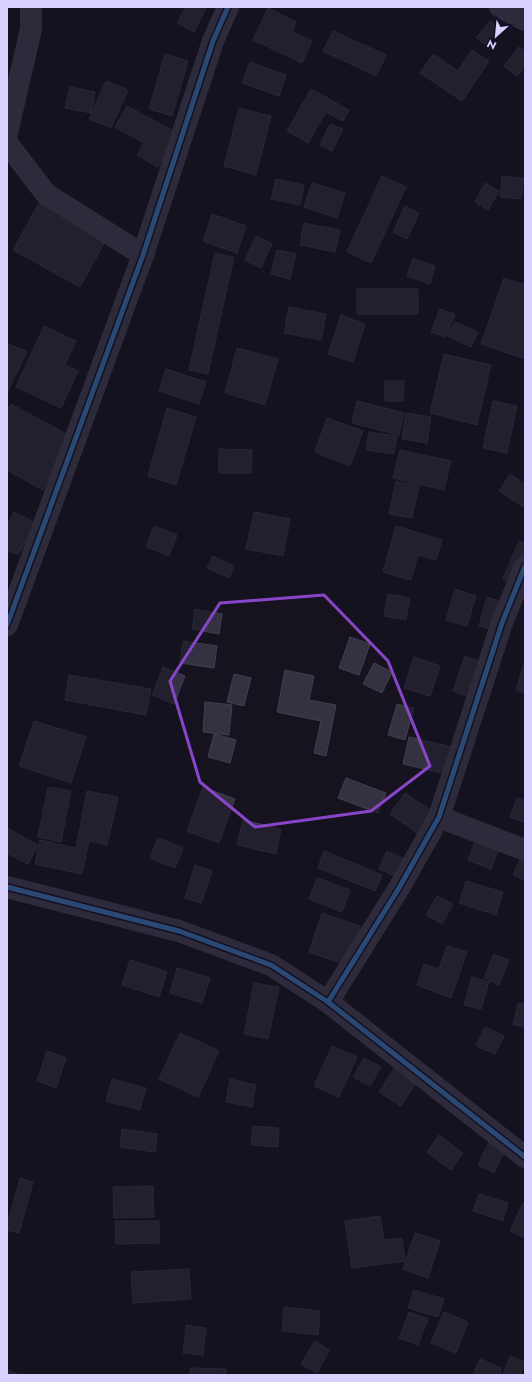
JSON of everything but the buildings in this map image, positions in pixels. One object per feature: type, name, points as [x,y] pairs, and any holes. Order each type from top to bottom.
[{"type":"street","points":[[7,134],[31,29],[31,7]]},
{"type":"street","points":[[7,625],[144,255],[213,41],[228,7]]},
{"type":"street","points":[[500,7],[525,20]]},
{"type":"street","points":[[7,143],[46,194],[144,255]]},
{"type":"street","points":[[328,1002],[400,888],[439,817],[502,623],[525,566]]},
{"type":"street","points":[[439,817],[525,850]]},
{"type":"street","points":[[7,887],[179,931],[272,965],[328,1002],[525,1157]]},
{"type":"highlighted area","points":[[324,595],[388,661],[430,766],[371,811],[255,827],[200,782],[170,681],[220,603]]},
{"type":"cycle path","points":[[7,625],[143,255],[213,41],[228,7]]},
{"type":"cycle path","points":[[328,1002],[399,888],[439,817],[502,623],[525,566]]},
{"type":"cycle path","points":[[7,887],[179,931],[271,965],[328,1002],[525,1157]]}]
